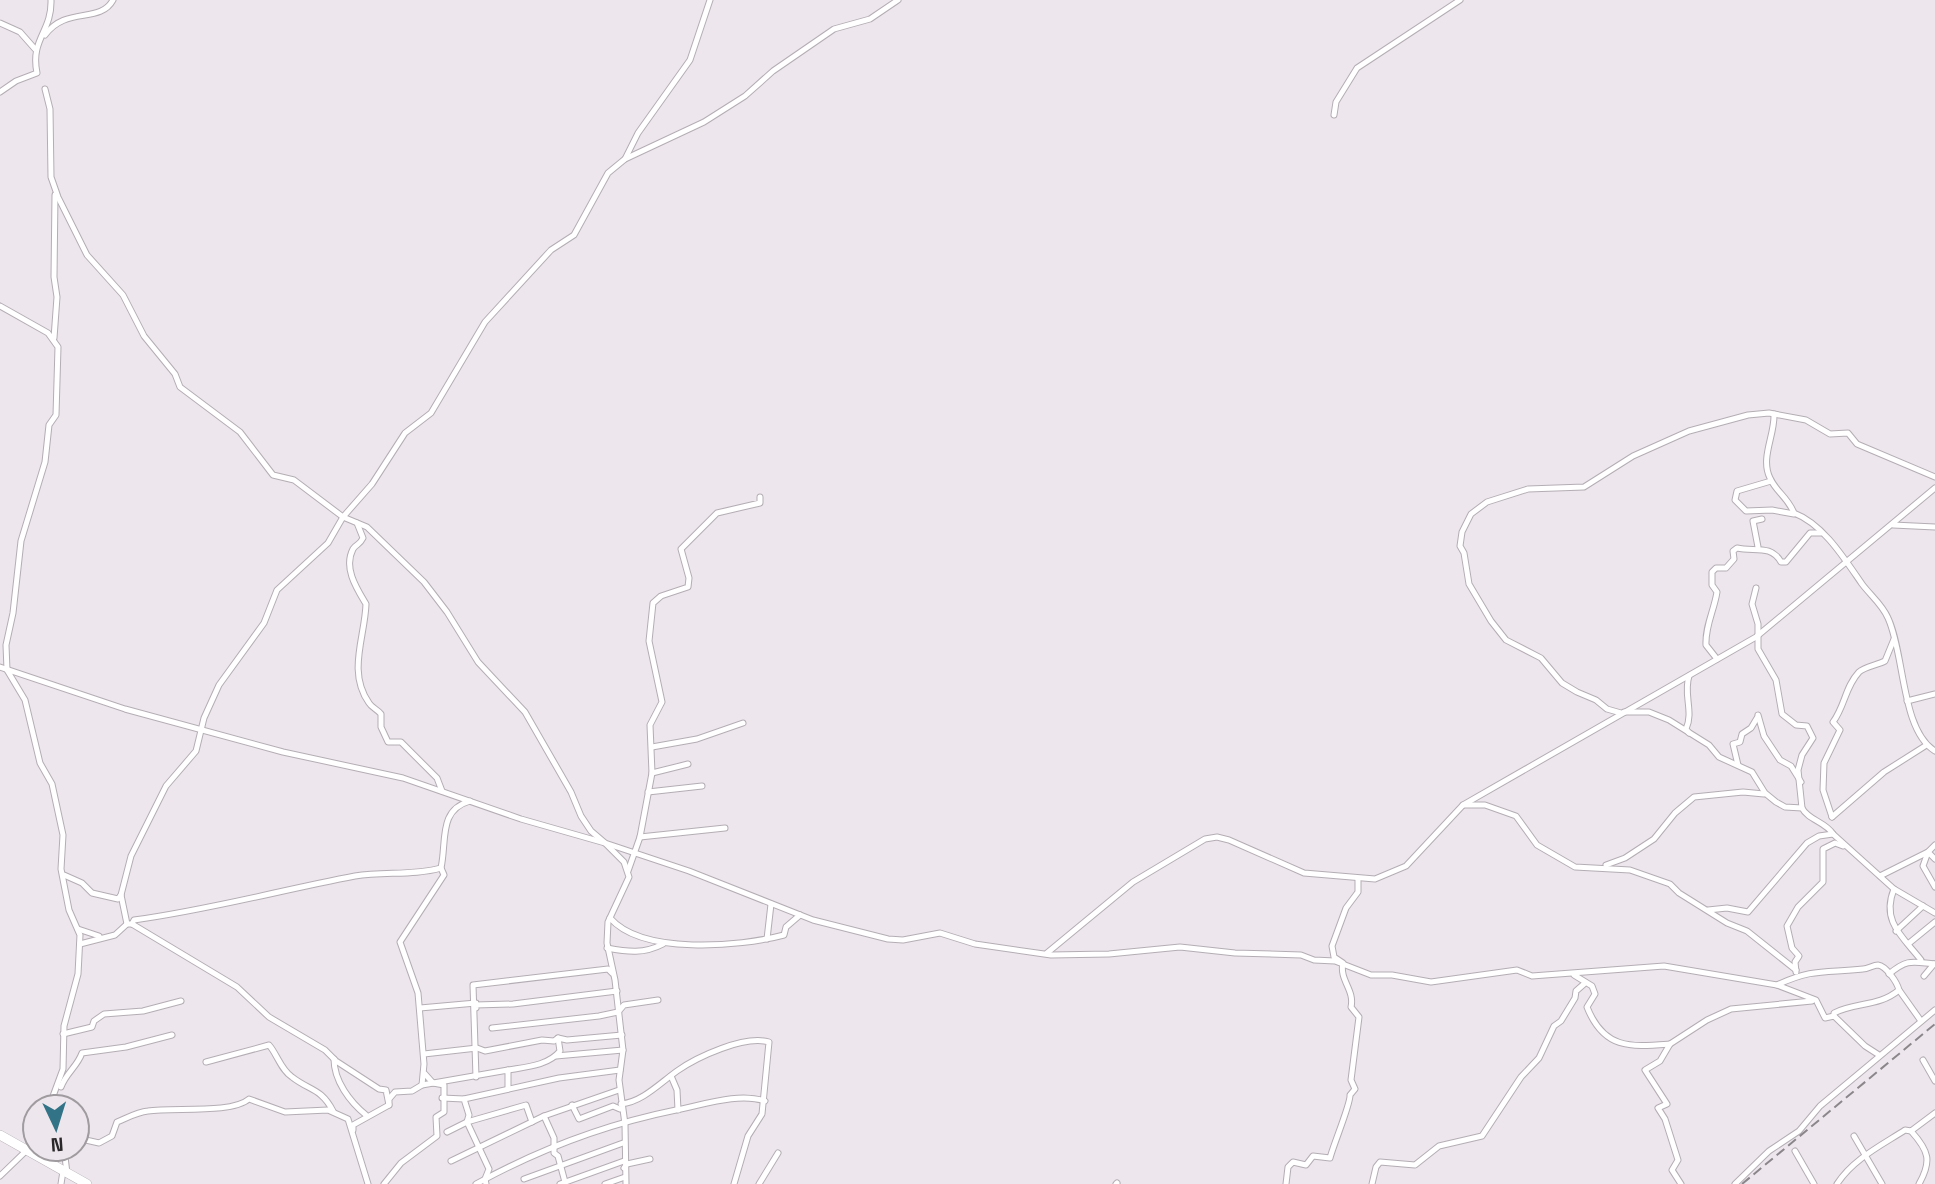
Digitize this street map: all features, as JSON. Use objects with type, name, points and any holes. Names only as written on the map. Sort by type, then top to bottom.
[{"type":"highway","points":[[0,1135],[21,1147]]},
{"type":"highway","points":[[49,1163],[87,1184]]},
{"type":"street","points":[[0,92],[16,81],[37,73],[35,49],[52,13],[52,0]]},
{"type":"street","points":[[41,39],[59,20],[94,13],[109,7],[113,0]]},
{"type":"street","points":[[625,159],[638,133],[690,60],[710,0]]},
{"type":"street","points":[[389,1105],[386,1090],[269,1017],[237,987],[129,924],[120,897],[131,856],[166,786],[192,758],[204,718],[219,684],[264,623],[277,590],[328,543],[343,517],[372,484],[405,433],[431,413],[485,321],[551,250],[574,235],[608,173],[625,159],[704,122],[745,96],[773,71],[804,52],[829,32],[870,19],[898,0]]},
{"type":"street","points":[[1334,115],[1336,102],[1357,68],[1460,0]]},
{"type":"street","points":[[0,23],[20,32],[35,49]]},
{"type":"street","points":[[45,89],[50,109],[51,177],[55,190],[87,255],[123,295],[144,336],[175,374],[183,391],[240,432],[273,475],[300,484],[343,517],[375,534],[429,588],[478,662],[525,712],[591,831],[624,862],[628,871]]},
{"type":"street","points":[[54,1093],[63,1069],[63,1034],[78,974],[80,944],[78,929],[69,910],[63,875],[63,835],[52,784],[40,763],[26,700],[7,670],[6,645],[13,613],[17,562],[45,462],[49,425],[57,408],[58,346],[54,338],[57,298],[54,277],[55,190]]},
{"type":"street","points":[[0,306],[54,338]]},
{"type":"street","points":[[1776,802],[1765,793],[1752,772],[1719,757],[1709,745],[1670,720],[1649,712],[1607,709],[1562,682],[1546,662],[1522,646],[1506,640],[1491,621],[1468,581],[1464,553],[1459,544],[1465,524],[1475,509],[1499,498],[1534,488],[1539,491],[1584,487],[1633,456],[1689,431],[1748,415],[1773,414],[1806,420],[1830,434],[1848,433],[1857,444],[1935,477]]},
{"type":"street","points":[[1773,414],[1772,439],[1766,458],[1771,481],[1788,498],[1795,513]]},
{"type":"street","points":[[1771,481],[1737,491],[1735,500],[1746,511],[1795,513],[1808,520],[1834,544],[1845,563],[1878,601],[1888,617],[1908,701],[1926,746],[1935,751]]},
{"type":"street","points":[[1047,953],[1133,882],[1205,839],[1217,837],[1229,841],[1304,873],[1381,879],[1406,866],[1463,805],[1756,637],[1935,488]]},
{"type":"street","points":[[605,1184],[626,1181],[623,1143],[625,1124],[619,1090],[622,1035],[615,977],[607,948],[610,918],[627,887],[628,871],[640,837],[652,772],[650,725],[662,702],[649,641],[653,603],[661,596],[688,587],[689,578],[681,549],[712,517],[760,503],[760,497]]},
{"type":"street","points":[[1758,547],[1753,521],[1762,519]]},
{"type":"street","points":[[357,523],[363,538],[351,556],[351,566],[357,592],[366,604],[357,657],[364,692],[370,706],[381,714],[381,727],[388,742],[401,742],[437,778],[442,791]]},
{"type":"street","points":[[1892,525],[1935,527]]},
{"type":"street","points":[[1717,659],[1706,645],[1707,625],[1713,619],[1717,605],[1712,572],[1716,568],[1726,568],[1732,562],[1733,551],[1737,548],[1746,550],[1758,547],[1777,554],[1781,562],[1786,562],[1810,533],[1821,533]]},
{"type":"street","points":[[1756,588],[1752,604],[1758,624],[1758,649],[1776,680],[1782,715],[1797,725],[1807,726],[1813,738],[1802,755],[1798,770],[1805,814],[1828,826],[1833,834],[1894,889],[1935,913]]},
{"type":"street","points":[[1832,817],[1824,790],[1823,766],[1840,730],[1833,722],[1846,699],[1846,690],[1861,670],[1885,661],[1894,639]]},
{"type":"street","points":[[0,667],[125,709],[283,752],[403,778],[521,819],[635,853],[800,915],[888,939],[903,940],[940,933],[975,944],[1047,953],[1109,954],[1145,948],[1195,947],[1235,953],[1301,954],[1314,960],[1343,963]]},
{"type":"street","points":[[1689,676],[1685,690],[1690,721],[1686,729],[1691,735]]},
{"type":"street","points":[[1908,701],[1935,694]]},
{"type":"street","points":[[1738,765],[1733,744],[1740,742],[1742,734],[1751,728],[1758,715],[1764,736],[1780,760],[1791,766],[1801,782]]},
{"type":"street","points":[[652,747],[697,739],[743,723]]},
{"type":"street","points":[[1828,826],[1832,817],[1884,772],[1926,746]]},
{"type":"street","points":[[652,772],[688,764]]},
{"type":"street","points":[[648,792],[702,786]]},
{"type":"street","points":[[1601,867],[1625,858],[1654,839],[1675,813],[1694,797],[1760,792],[1776,802],[1802,808]]},
{"type":"street","points":[[422,1084],[425,1074],[420,1008],[400,942],[442,878],[448,816],[455,807],[471,800]]},
{"type":"street","points":[[1463,805],[1485,805],[1516,816],[1529,836],[1542,849],[1575,867],[1635,871],[1667,882],[1730,925],[1747,931],[1796,973]]},
{"type":"street","points":[[640,837],[725,828]]},
{"type":"street","points":[[1708,910],[1727,908],[1748,912],[1807,843],[1819,836],[1833,834]]},
{"type":"street","points":[[1796,973],[1795,962],[1799,956],[1792,948],[1787,926],[1798,907],[1823,882],[1825,846],[1835,843],[1846,846]]},
{"type":"street","points":[[1880,876],[1928,852],[1935,845]]},
{"type":"street","points":[[1928,852],[1935,859]]},
{"type":"street","points":[[1928,852],[1923,866],[1935,887]]},
{"type":"street","points":[[80,944],[115,935],[134,920],[239,901],[266,892],[297,890],[359,876],[441,868]]},
{"type":"street","points":[[63,875],[82,883],[92,893],[120,897]]},
{"type":"street","points":[[1358,879],[1358,892],[1346,908],[1332,946],[1334,957],[1371,975],[1392,975],[1431,982],[1517,970],[1532,976],[1594,972],[1629,966],[1664,966],[1777,985],[1815,1000],[1825,1018],[1858,1003],[1870,1005],[1888,998],[1899,989]]},
{"type":"street","points":[[1894,889],[1889,901],[1891,922],[1921,960]]},
{"type":"street","points":[[1896,931],[1925,907],[1935,903]]},
{"type":"street","points":[[767,939],[771,904]]},
{"type":"street","points":[[610,918],[620,929],[663,944],[701,945],[784,935],[786,927],[800,915]]},
{"type":"street","points":[[1908,944],[1935,922]]},
{"type":"street","points":[[78,929],[102,937]]},
{"type":"street","points":[[607,948],[631,952],[650,951],[663,944]]},
{"type":"street","points":[[1889,974],[1899,966],[1921,960],[1934,964],[1924,976]]},
{"type":"street","points":[[1286,1184],[1288,1167],[1293,1161],[1306,1165],[1313,1156],[1330,1158],[1341,1118],[1350,1107],[1350,1095],[1355,1090],[1351,1080],[1359,1017],[1352,1007],[1353,995],[1343,976],[1343,963]]},
{"type":"street","points":[[1777,985],[1796,973],[1864,970],[1876,965],[1882,966],[1921,1021]]},
{"type":"street","points":[[476,1077],[473,985],[608,969],[615,977]]},
{"type":"street","points":[[1372,1184],[1380,1162],[1415,1165],[1446,1144],[1482,1136],[1521,1077],[1539,1058],[1554,1026],[1575,998],[1576,991],[1594,972]]},
{"type":"street","points":[[1572,974],[1592,986],[1595,994],[1587,1007],[1593,1022],[1611,1040],[1628,1046],[1671,1044]]},
{"type":"street","points":[[475,1026],[475,1005],[481,1003],[513,1004],[617,991]]},
{"type":"street","points":[[492,1028],[618,1012],[624,1005],[658,1000]]},
{"type":"street","points":[[1681,1184],[1672,1170],[1678,1160],[1665,1119],[1658,1108],[1667,1104],[1645,1070],[1660,1061],[1671,1044],[1707,1020],[1731,1009],[1815,1000]]},
{"type":"street","points":[[63,1034],[92,1027],[94,1021],[104,1014],[143,1011],[181,1001]]},
{"type":"street","points":[[420,1008],[488,1002]]},
{"type":"street","points":[[1735,1184],[1769,1151],[1776,1149],[1804,1126],[1820,1106],[1935,1010]]},
{"type":"street","points":[[1834,1016],[1865,1046],[1879,1055]]},
{"type":"street","points":[[55,1093],[69,1071],[77,1066],[82,1053],[126,1048],[172,1035]]},
{"type":"street","points":[[424,1055],[477,1048],[485,1051],[542,1040],[554,1041],[558,1038],[567,1040],[622,1035]]},
{"type":"street","points":[[556,1056],[560,1051],[558,1038]]},
{"type":"street","points":[[572,1105],[579,1119],[613,1106],[639,1100],[701,1058],[731,1045],[767,1041],[769,1048],[763,1094],[766,1096],[765,1101],[762,1114],[748,1136],[734,1184]]},
{"type":"street","points":[[206,1062],[269,1045],[286,1072],[302,1085],[324,1094],[334,1111],[348,1119],[349,1127],[353,1130]]},
{"type":"street","points":[[389,1105],[389,1099],[395,1093],[412,1091],[422,1084],[476,1077],[539,1064],[556,1056],[623,1050]]},
{"type":"street","points":[[334,1059],[336,1072],[349,1098],[366,1115]]},
{"type":"street","points":[[1923,1059],[1935,1081]]},
{"type":"street","points":[[508,1070],[508,1089]]},
{"type":"street","points":[[442,1098],[464,1099],[620,1070]]},
{"type":"street","points":[[384,1184],[401,1163],[437,1136],[436,1118],[444,1112],[444,1085],[433,1083],[425,1074]]},
{"type":"street","points":[[671,1076],[677,1090],[678,1110]]},
{"type":"street","points":[[451,1161],[544,1116],[619,1090]]},
{"type":"street","points":[[91,1141],[99,1143],[111,1136],[117,1122],[148,1111],[228,1107],[242,1105],[249,1099],[297,1114],[334,1111]]},
{"type":"street","points":[[464,1099],[469,1115],[467,1122],[489,1170],[485,1182]]},
{"type":"street","points":[[477,1184],[575,1138],[625,1124],[646,1114],[742,1099],[765,1101]]},
{"type":"street","points":[[368,1184],[354,1146],[353,1125],[366,1115],[389,1105]]},
{"type":"street","points":[[447,1132],[467,1122],[526,1105],[532,1122]]},
{"type":"street","points":[[1911,1131],[1935,1113]]},
{"type":"street","points":[[544,1116],[562,1183],[650,1159]]},
{"type":"street","points":[[1837,1184],[1866,1155],[1882,1144],[1893,1141],[1905,1130],[1911,1131],[1922,1144],[1927,1159],[1927,1171],[1919,1184]]},
{"type":"street","points":[[1854,1136],[1882,1184]]},
{"type":"street","points":[[524,1179],[623,1143]]},
{"type":"street","points":[[1796,1151],[1814,1184]]},
{"type":"street","points":[[759,1184],[778,1153]]},
{"type":"street","points":[[0,1176],[21,1156]]},
{"type":"street","points":[[61,1184],[65,1163]]},
{"type":"railway","points":[[1742,1184],[1935,1024]]}]
